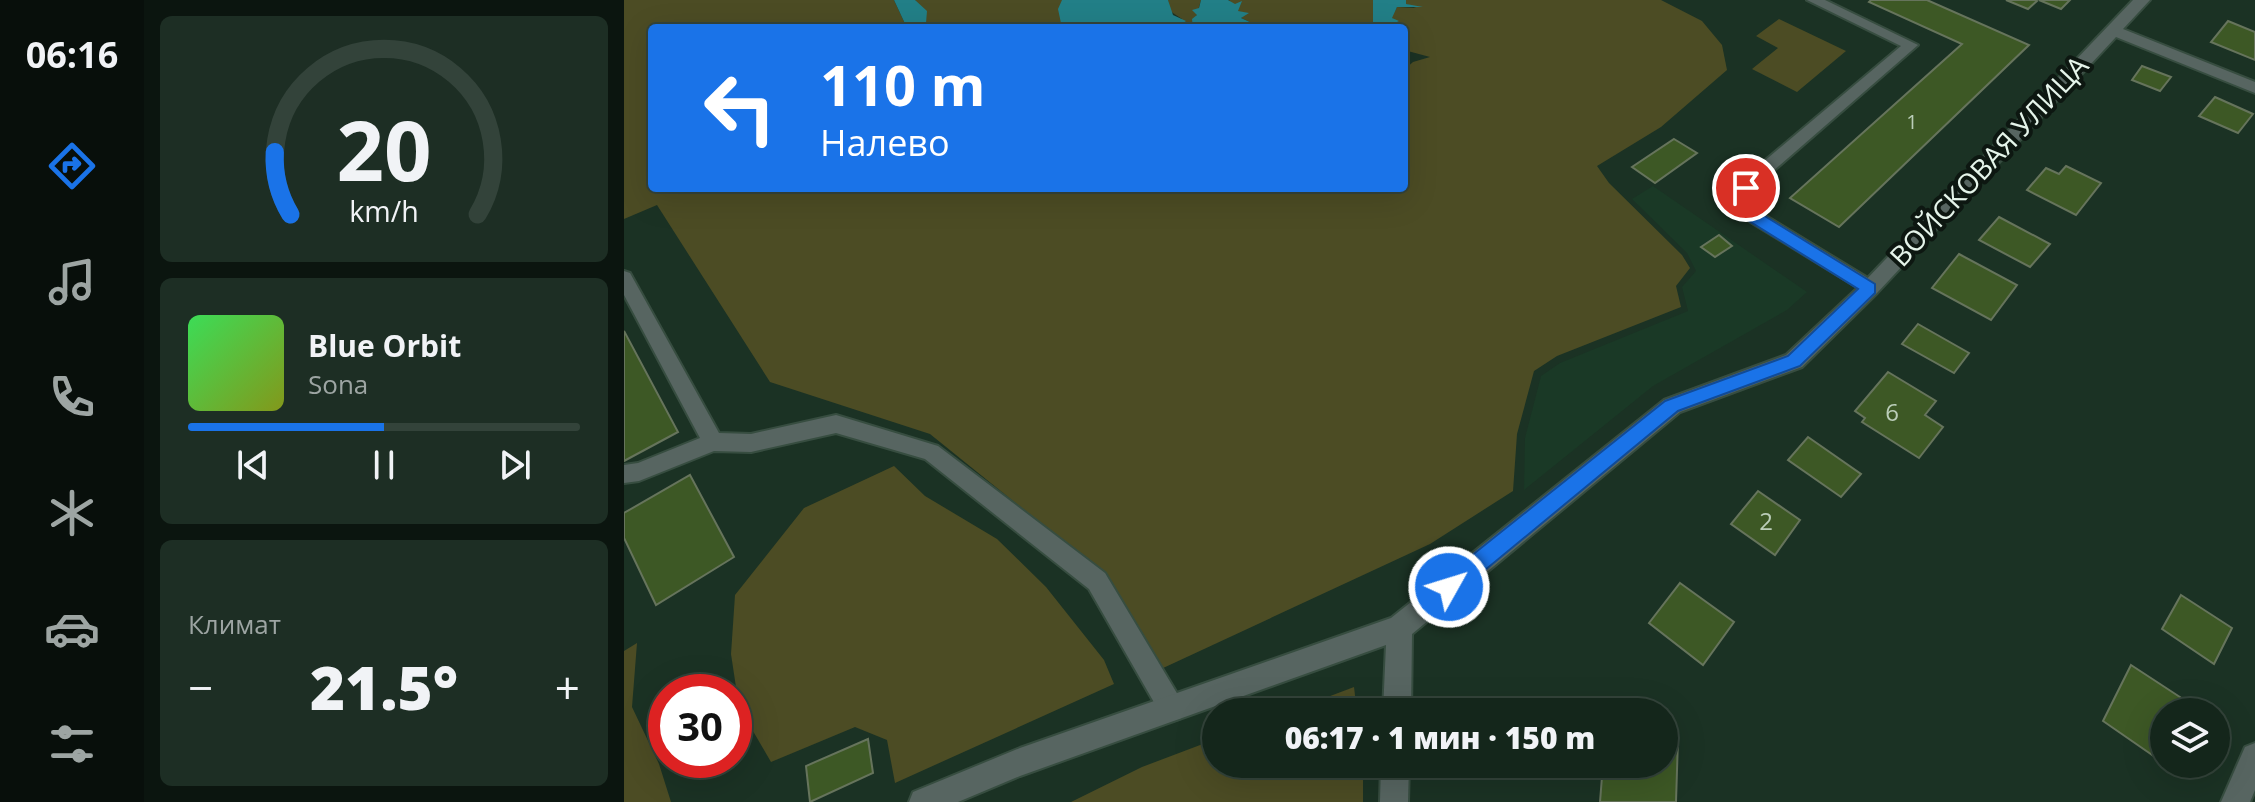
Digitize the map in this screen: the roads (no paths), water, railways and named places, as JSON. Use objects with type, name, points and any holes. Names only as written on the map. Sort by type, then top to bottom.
[{"type":"street","name":"ВОЙСКОВАЯ УЛИЦА","points":[[923,802],[1020,762],[1399,628],[1672,406],[1794,361],[1870,288],[2140,1]]},
{"type":"street","points":[[2112,30],[2255,88]]},
{"type":"street","points":[[1397,698],[1399,628]]},
{"type":"street","points":[[2235,802],[2255,757]]},
{"type":"street","points":[[1394,802],[1395,778]]},
{"type":"lane","points":[[1814,0],[1911,45],[1749,183],[1743,199],[1755,217],[1870,288]]},
{"type":"lane","points":[[624,278],[713,442]]},
{"type":"lane","points":[[624,474],[639,472],[713,442],[751,443],[836,424],[931,452],[1097,581],[1172,709]]},
{"type":"water","points":[[894,0],[915,0],[927,11],[927,24],[905,24]]},
{"type":"water","points":[[1062,0],[1168,0],[1173,15],[1186,21],[1182,24],[1061,24],[1058,9]]},
{"type":"water","points":[[1201,0],[1228,0],[1235,4],[1242,1],[1238,11],[1249,13],[1241,18],[1254,24],[1193,24],[1192,19],[1197,15],[1192,10],[1199,8]]},
{"type":"water","points":[[1373,0],[1406,0],[1406,4],[1423,7],[1397,7],[1392,18],[1399,21],[1373,24]]}]
